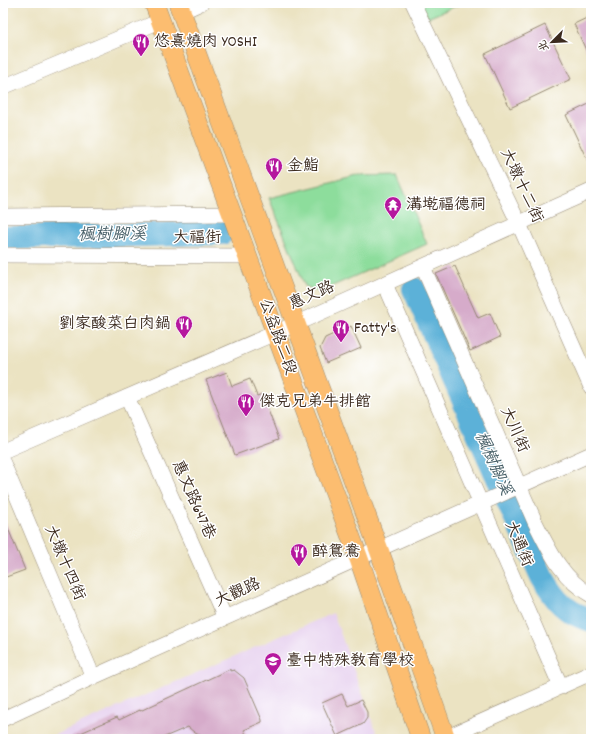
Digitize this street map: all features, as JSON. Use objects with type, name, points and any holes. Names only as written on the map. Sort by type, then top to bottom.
[{"type":"main road","name":"公益路二段","points":[[154,3],[359,559],[421,739]]},
{"type":"main road","name":"公益路二段","points":[[180,7],[379,550],[445,739]]},
{"type":"street","points":[[180,7],[201,3]]},
{"type":"street","name":"大墩十二街","points":[[413,3],[519,224],[591,387]]},
{"type":"street","points":[[3,87],[160,21]]},
{"type":"street","name":"惠文路","points":[[3,451],[275,333],[591,191]]},
{"type":"street","name":"大福街","points":[[3,216],[231,214]]},
{"type":"street","name":"大福街","points":[[3,255],[247,256]]},
{"type":"street","name":"大川街","points":[[423,267],[516,487],[554,558],[569,579],[591,595]]},
{"type":"street","name":"大通街","points":[[385,284],[484,501],[560,687]]},
{"type":"street","name":"惠文路647巷","points":[[127,397],[225,618]]},
{"type":"street","points":[[516,487],[591,454]]},
{"type":"street","name":"大墩十四街","points":[[3,462],[93,677]]},
{"type":"street","name":"大觀路","points":[[3,719],[516,487]]},
{"type":"street","points":[[445,739],[591,673]]},
{"type":"shaded area","name":"臺中特殊教育學校","points":[[333,613],[379,739],[45,739]]},
{"type":"green space","points":[[418,3],[463,3],[425,19]]},
{"type":"green space","points":[[397,175],[427,244],[319,292],[305,286],[269,198],[358,176]]},
{"type":"building","points":[[591,16],[591,61],[574,24]]},
{"type":"building","points":[[545,25],[571,79],[510,108],[485,54]]},
{"type":"building","points":[[591,103],[591,168],[566,115]]},
{"type":"building","points":[[455,266],[478,318],[490,313],[500,337],[470,351],[436,274]]},
{"type":"building","name":"Fatty's","points":[[351,326],[361,348],[326,363],[320,348],[325,338]]},
{"type":"building","name":"傑克兄弟牛排館","points":[[227,372],[232,386],[250,379],[257,396],[262,394],[279,439],[235,455],[206,380]]},
{"type":"building","points":[[3,516],[25,570],[6,577],[3,570]]},
{"type":"building","points":[[230,669],[230,671],[234,670],[244,678],[262,720],[262,722],[244,730],[248,739],[206,738],[195,733],[188,727],[160,739],[67,739],[117,717],[119,720],[140,711]]},
{"type":"building","points":[[342,694],[348,706],[361,700],[367,712],[367,718],[363,724],[337,736],[322,703]]},
{"type":"waterway","name":"楓樹腳溪","points":[[3,238],[222,233]]},
{"type":"waterway","name":"楓樹腳溪","points":[[414,289],[542,577],[551,592],[567,609],[591,620]]},
{"type":"place","name":"悠熹燒肉 YOSHI","points":[[141,57]]},
{"type":"place","name":"金鮨","points":[[274,181]]},
{"type":"place","name":"溝墘福德祠","points":[[393,220]]},
{"type":"place","name":"劉家酸菜白肉鍋","points":[[184,339]]},
{"type":"place","name":"Fatty's","points":[[341,343]]},
{"type":"place","name":"傑克兄弟牛排館","points":[[246,417]]},
{"type":"place","name":"醉鴛鴦","points":[[299,567]]},
{"type":"place","name":"臺中特殊教育學校","points":[[273,676]]}]
